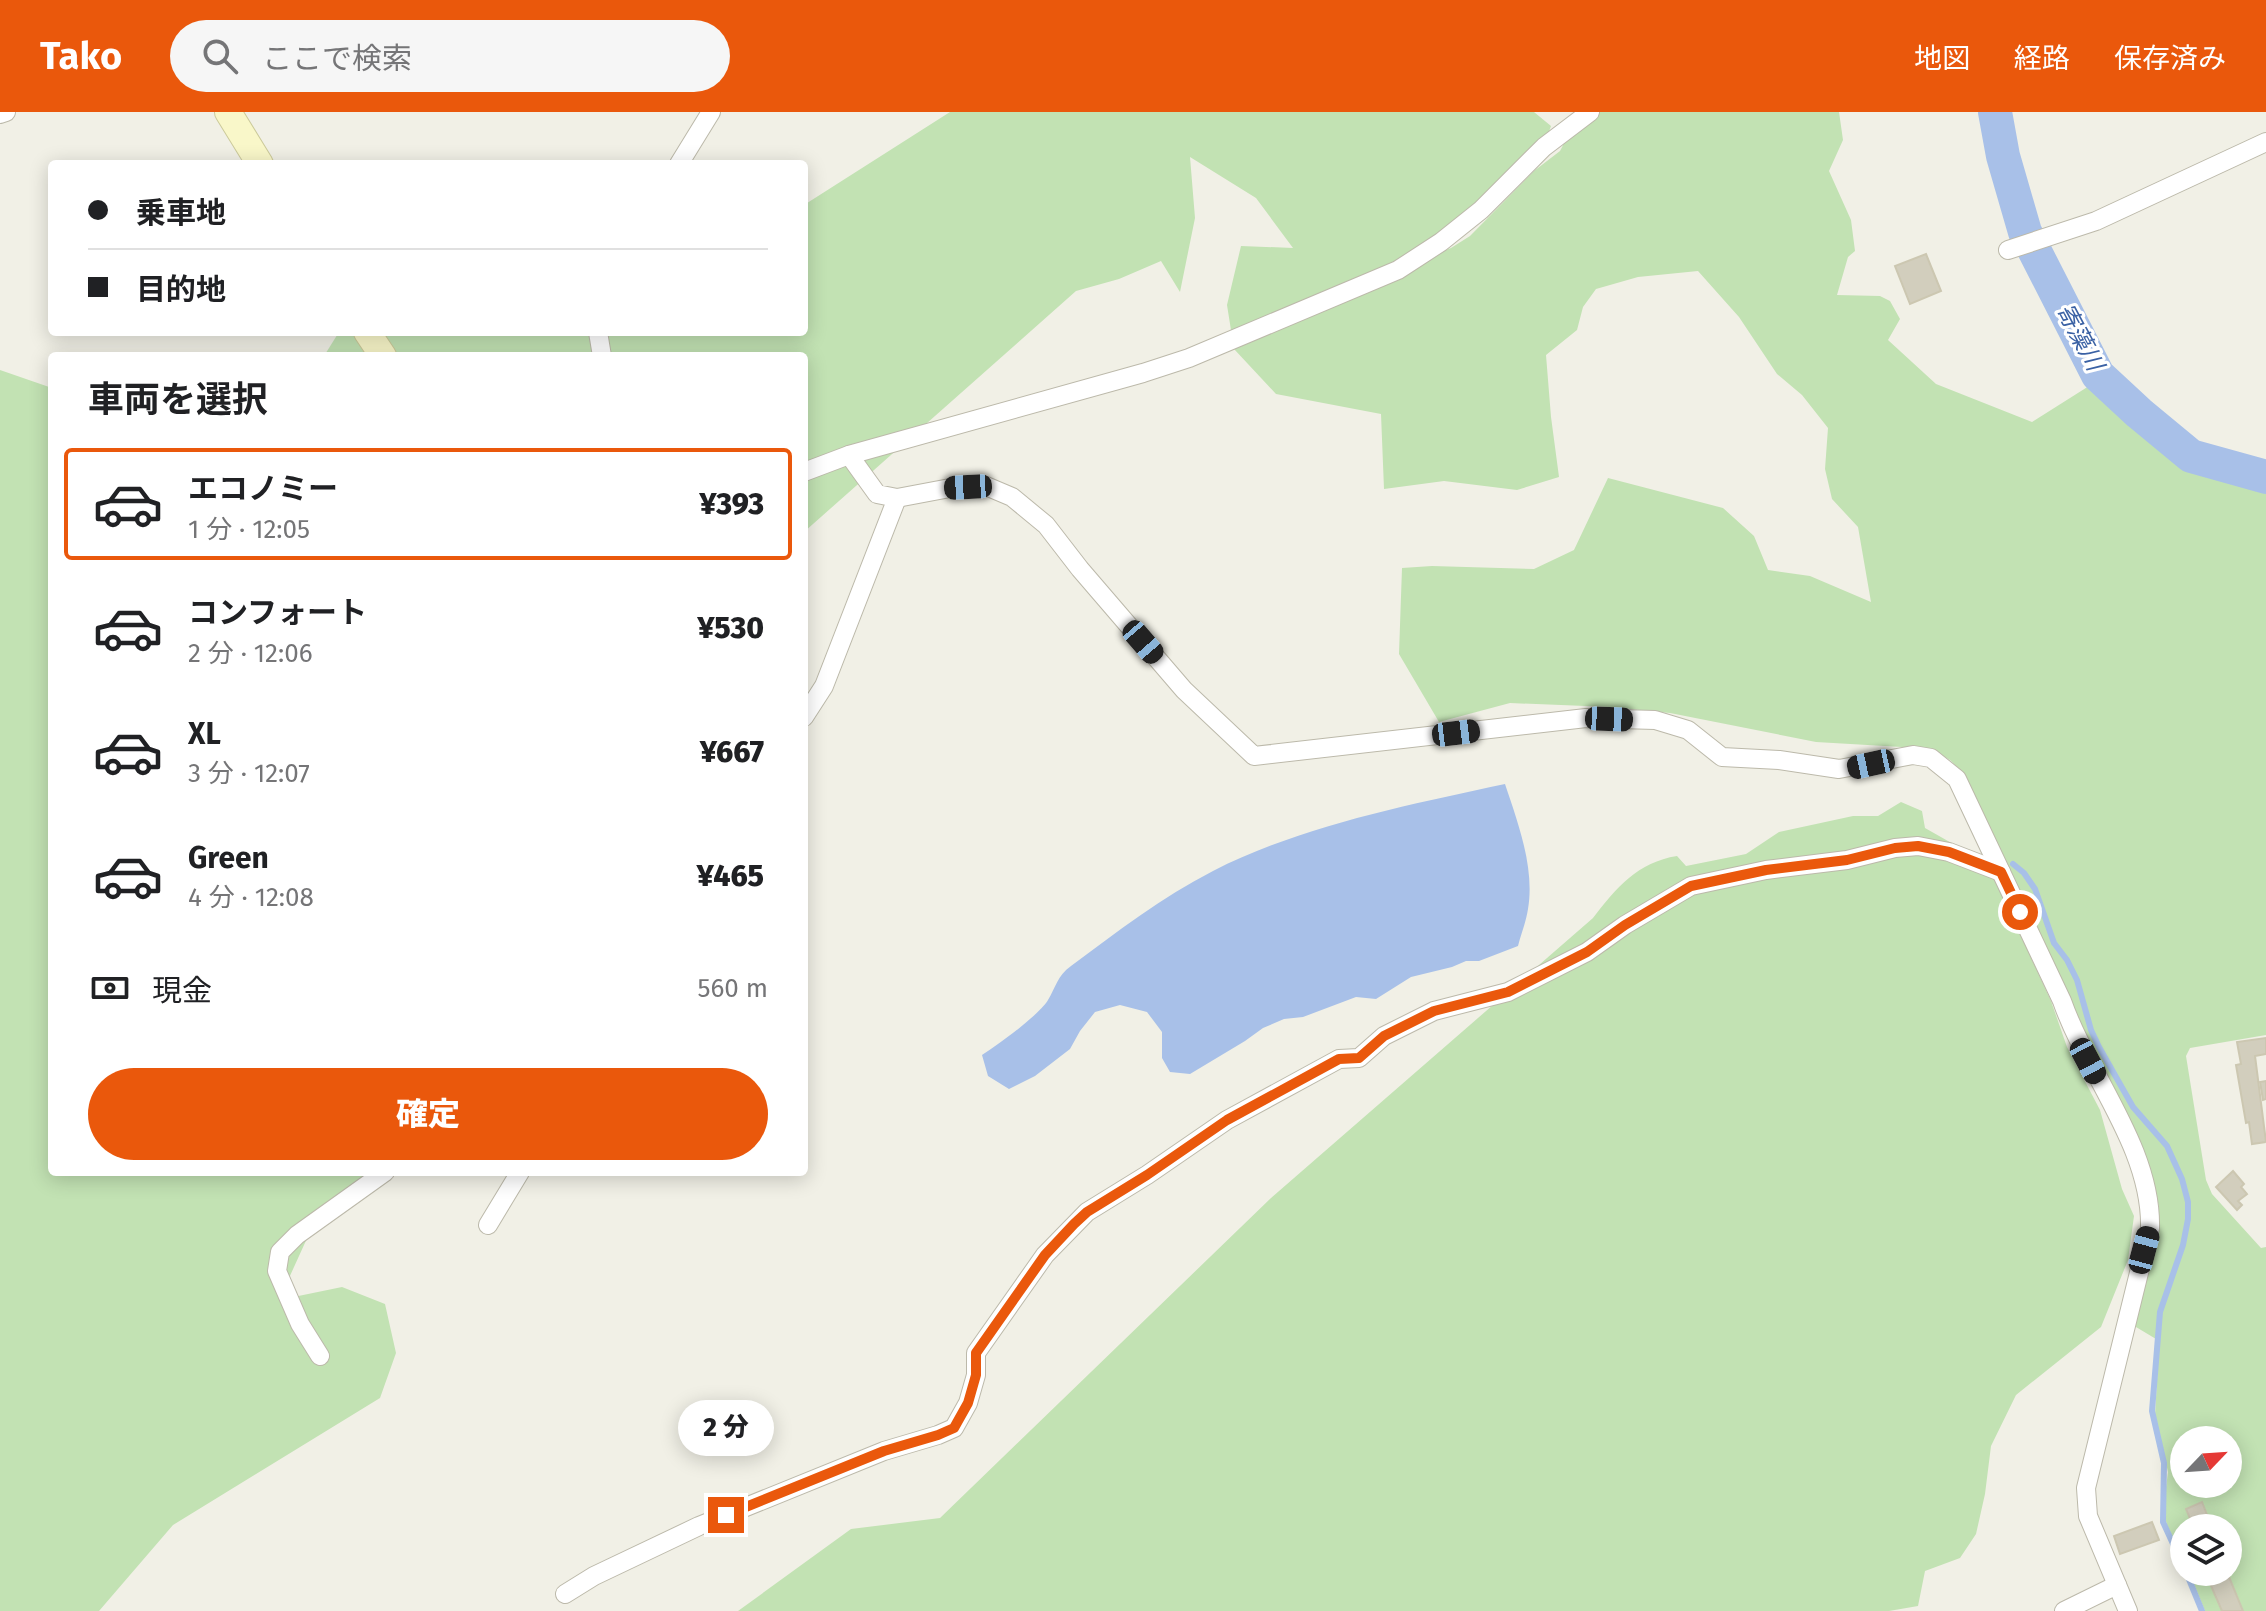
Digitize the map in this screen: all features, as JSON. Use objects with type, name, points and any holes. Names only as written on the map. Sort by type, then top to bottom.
[{"type":"street","points":[[0,114],[6,112]]},
{"type":"street","points":[[228,112],[258,160]]},
{"type":"street","points":[[681,160],[711,112]]},
{"type":"street","points":[[808,470],[849,455],[1177,362],[1398,270],[1441,242],[1481,210],[1544,147],[1590,112]]},
{"type":"street","points":[[2008,250],[2096,221],[2266,142]]},
{"type":"street","points":[[849,455],[877,494],[897,498],[950,488],[986,486],[1012,497],[1046,525],[1184,690],[1254,756],[1586,718],[1655,720],[1688,730],[1722,757],[1779,760],[1839,769],[1913,755],[1931,758],[1957,779],[2062,1001],[2071,1027],[2119,1119],[2145,1179],[2151,1205],[2150,1228],[2086,1488],[2088,1516],[2128,1611]]},
{"type":"street","points":[[808,711],[824,686],[897,498]]},
{"type":"street","points":[[565,1594],[594,1576],[699,1526],[884,1451],[954,1428],[968,1403],[976,1375],[976,1353],[1045,1255],[1087,1212],[1227,1120],[1339,1059],[1359,1058],[1384,1036],[1434,1011],[1508,992],[1587,952],[1625,925],[1691,886],[1766,870],[1847,860],[1895,848],[1918,846],[1949,852],[2001,872]]},
{"type":"street","points":[[320,1356],[300,1324],[277,1271],[280,1252],[297,1235],[379,1176]]},
{"type":"street","points":[[488,1225],[518,1176]]},
{"type":"street","points":[[2064,1611],[2117,1585]]},
{"type":"green space","points":[[950,112],[1534,112],[1551,126],[1547,137],[1427,257],[1451,248],[1470,236],[1534,171],[1560,151],[1571,130],[1593,112],[1839,112],[1843,140],[1829,171],[1851,220],[1855,251],[1848,257],[1837,295],[1880,296],[1890,301],[1900,319],[1888,340],[1936,384],[2032,422],[2089,386],[2155,442],[2195,468],[2266,490],[2266,1035],[2190,1048],[2186,1056],[2206,1180],[2212,1194],[2261,1248],[2266,1247],[2266,1611],[2205,1611],[2195,1586],[2242,1586],[2242,1514],[2170,1514],[2170,1531],[2167,1525],[2163,1510],[2168,1472],[2155,1415],[2159,1345],[2156,1339],[2136,1327],[2134,1321],[2156,1239],[2159,1206],[2156,1191],[2084,1036],[2069,995],[1961,771],[1936,752],[1919,748],[1816,742],[1670,713],[1610,707],[1510,703],[1439,722],[1399,654],[1402,568],[1534,569],[1574,550],[1608,478],[1723,508],[1754,536],[1768,570],[1810,576],[1871,602],[1858,527],[1832,499],[1825,469],[1828,428],[1802,395],[1777,374],[1739,317],[1698,271],[1638,277],[1596,289],[1583,307],[1577,330],[1546,355],[1559,477],[1517,490],[1444,481],[1384,489],[1381,414],[1276,394],[1234,349],[1227,305],[1241,246],[1293,248],[1256,198],[1190,157],[1195,218],[1180,292],[1161,261],[1119,279],[1076,291],[808,528],[808,352],[326,352],[336,336],[808,336],[808,202]]},
{"type":"green space","points":[[0,370],[48,387],[48,1176],[366,1176],[309,1234],[279,1300],[342,1287],[385,1304],[396,1353],[380,1398],[173,1525],[99,1611],[0,1611]]},
{"type":"green space","points":[[1901,802],[1922,811],[1925,828],[1985,857],[2020,918],[2027,949],[2051,1001],[2067,1047],[2100,1110],[2122,1189],[2134,1216],[2128,1260],[2101,1327],[2016,1395],[1991,1446],[1976,1534],[1960,1558],[1925,1571],[1918,1606],[1889,1611],[738,1611],[851,1529],[940,1518],[1271,1198],[1593,918],[1610,896],[1639,870],[1677,856],[1686,866],[1746,854],[1779,832],[1853,816],[1878,816]]},
{"type":"water","points":[[1505,784],[1524,846],[1529,878],[1528,909],[1518,946],[1479,961],[1466,961],[1411,977],[1376,999],[1356,997],[1303,1017],[1284,1019],[1263,1028],[1190,1074],[1170,1072],[1162,1058],[1162,1032],[1147,1012],[1120,1005],[1095,1012],[1070,1049],[1035,1076],[1009,1089],[988,1076],[982,1055],[1036,1014],[1066,970],[1194,881],[1247,855],[1318,829]]},
{"type":"building","points":[[1926,254],[1941,291],[1910,304],[1895,266]]},
{"type":"building","points":[[2266,1038],[2266,1054],[2255,1056],[2266,1142],[2252,1144],[2236,1065],[2241,1064],[2237,1042]]},
{"type":"building","points":[[2266,1081],[2266,1099],[2263,1100],[2260,1082]]},
{"type":"building","points":[[2233,1171],[2244,1184],[2241,1187],[2247,1194],[2238,1201],[2242,1205],[2237,1210],[2216,1187]]},
{"type":"building","points":[[2202,1502],[2207,1514],[2188,1514],[2186,1509]]},
{"type":"building","points":[[2152,1522],[2159,1540],[2120,1554],[2114,1536]]},
{"type":"building","points":[[2211,1586],[2233,1586],[2243,1611],[2222,1611]]},
{"type":"waterway","name":"寄藻川","points":[[1995,112],[2003,156],[2025,232],[2098,375],[2191,456],[2266,477]]},
{"type":"waterway","points":[[2013,864],[2035,889],[2054,943],[2077,980],[2099,1047],[2133,1107],[2167,1146],[2182,1179],[2188,1202],[2183,1245],[2160,1312],[2152,1411],[2164,1463],[2163,1522],[2170,1537]]},
{"type":"waterway","points":[[2192,1586],[2202,1611]]},
{"type":"route","points":[[726,1515],[884,1451],[954,1428],[968,1403],[976,1375],[976,1353],[1045,1255],[1087,1212],[1227,1120],[1339,1059],[1359,1058],[1384,1036],[1434,1011],[1508,992],[1587,952],[1625,925],[1691,886],[1766,870],[1847,860],[1895,848],[1918,846],[1949,852],[2001,872],[2020,912]]}]
